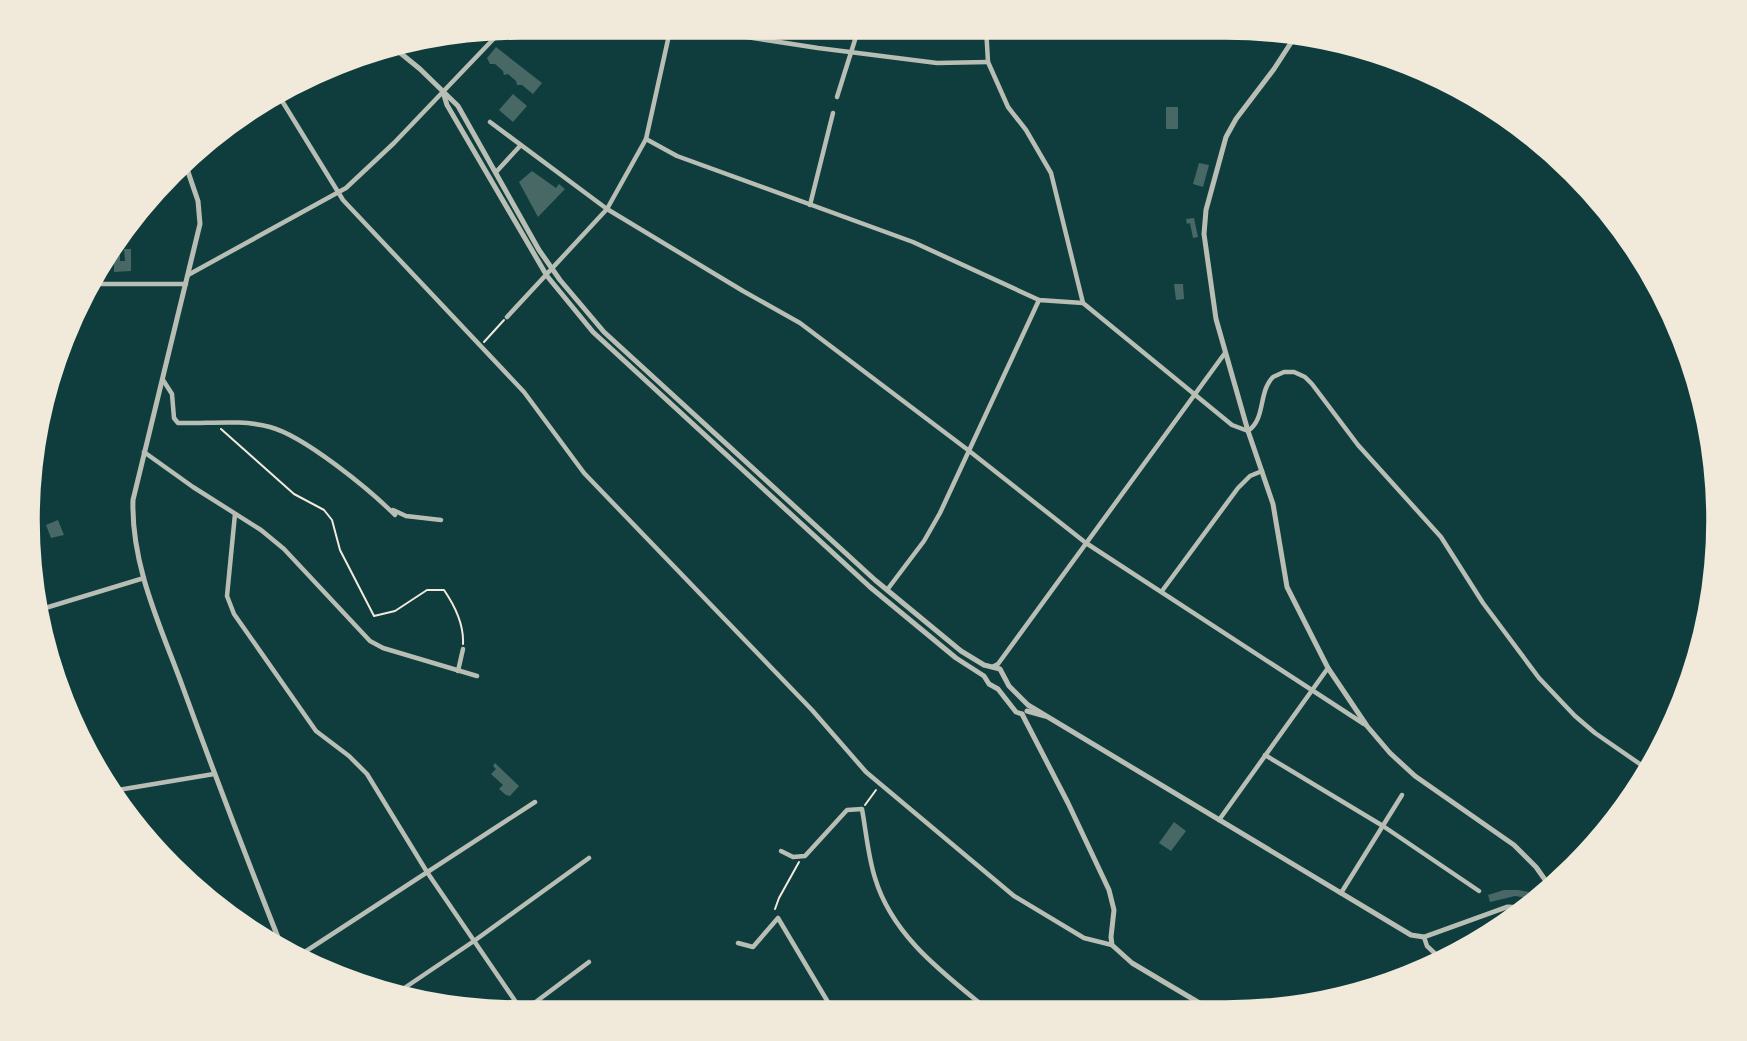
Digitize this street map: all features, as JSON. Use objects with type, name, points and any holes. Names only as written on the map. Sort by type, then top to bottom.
[{"type":"street","points":[[507,317],[607,209],[646,139],[670,38]]},
{"type":"street","points":[[752,38],[937,64],[988,62]]},
{"type":"street","points":[[837,97],[855,38]]},
{"type":"street","points":[[987,38],[988,62],[1008,107],[1026,130],[1051,173],[1083,303]]},
{"type":"street","points":[[188,275],[339,194],[366,171],[493,40]]},
{"type":"street","points":[[1291,43],[1232,125],[1219,160],[1206,211],[1204,234],[1208,269],[1225,353],[1273,504],[1287,587],[1328,668],[1367,726],[1390,753],[1415,776],[1514,845],[1546,881]]},
{"type":"street","points":[[401,54],[458,106],[552,269],[604,332],[887,590],[961,652],[1002,671]]},
{"type":"street","points":[[443,92],[447,105],[547,276],[593,332],[881,596],[956,658],[984,676]]},
{"type":"street","points":[[282,101],[339,194],[365,225],[524,392],[584,473],[803,701],[854,759],[1014,896],[1084,938],[1112,945],[1132,963],[1198,1002]]},
{"type":"street","points":[[810,205],[833,113]]},
{"type":"street","points":[[490,122],[607,209],[800,323],[1086,543],[1367,726]]},
{"type":"street","points":[[646,139],[677,156],[913,242],[1038,300],[1083,303],[1231,425],[1248,431]]},
{"type":"street","points":[[497,171],[520,146]]},
{"type":"street","points":[[188,172],[200,209],[198,233],[133,500],[132,522],[137,558],[144,578],[214,774],[278,937]]},
{"type":"street","points":[[500,195],[507,191]]},
{"type":"street","points":[[100,284],[186,284]]},
{"type":"street","points":[[881,596],[924,541],[950,493],[1038,300]]},
{"type":"street","points":[[1225,353],[1005,654],[986,670],[986,682],[998,688],[1016,712],[1026,711],[1052,719],[1411,935],[1424,937],[1507,907],[1514,907]]},
{"type":"street","points":[[1248,431],[1256,424],[1263,393],[1273,377],[1289,372],[1305,377],[1358,445],[1441,537],[1483,603],[1539,678],[1595,733],[1642,765]]},
{"type":"street","points":[[163,380],[172,394],[174,418],[178,422],[243,423],[271,427],[320,453],[395,514]]},
{"type":"street","points":[[144,452],[261,530],[284,549],[370,641],[383,648],[477,676]]},
{"type":"street","points":[[1162,591],[1238,488],[1250,476],[1262,471]]},
{"type":"street","points":[[388,508],[406,516],[441,520]]},
{"type":"street","points":[[235,514],[227,596],[234,614],[316,731],[349,756],[367,774],[427,872],[515,1002]]},
{"type":"street","points":[[47,609],[144,578]]},
{"type":"street","points":[[458,671],[463,649]]},
{"type":"street","points":[[1005,654],[1000,665],[1002,671],[1026,711],[1028,725],[1109,890],[1114,910],[1112,945]]},
{"type":"street","points":[[1219,820],[1328,668]]},
{"type":"street","points":[[1265,755],[1383,826],[1479,891]]},
{"type":"street","points":[[121,789],[214,774]]},
{"type":"street","points":[[1341,893],[1402,795]]},
{"type":"street","points":[[305,952],[535,802]]},
{"type":"street","points":[[781,851],[793,857],[805,856],[847,810],[862,808],[875,878],[891,915],[924,956],[979,1002]]},
{"type":"street","points":[[404,988],[589,858]]},
{"type":"street","points":[[738,943],[753,947],[778,918],[828,1002]]},
{"type":"street","points":[[1424,937],[1427,946],[1436,955]]},
{"type":"street","points":[[536,1002],[589,962]]},
{"type":"path","points":[[480,346],[507,317]]},
{"type":"path","points":[[212,424],[294,494],[324,510],[332,520],[344,559],[374,616],[395,611],[427,590],[444,590],[454,606],[463,635],[463,649]]},
{"type":"path","points":[[862,808],[880,784]]},
{"type":"path","points":[[775,909],[796,866],[805,856]]},
{"type":"building","points":[[496,47],[542,83],[533,94],[522,85],[517,85],[508,74],[504,75],[495,64],[490,64],[487,58]]},
{"type":"building","points":[[513,94],[527,106],[513,122],[499,110]]},
{"type":"building","points":[[1166,107],[1178,107],[1178,129],[1166,129]]},
{"type":"building","points":[[1199,163],[1209,165],[1203,187],[1193,184]]},
{"type":"building","points":[[532,171],[556,188],[559,184],[565,189],[538,217],[519,182]]},
{"type":"building","points":[[1194,218],[1198,237],[1193,238],[1190,223],[1187,224],[1186,219]]},
{"type":"building","points":[[124,249],[131,249],[131,271],[114,272],[114,262],[120,253],[120,261],[125,261]]},
{"type":"building","points":[[1174,284],[1183,284],[1184,299],[1176,300]]},
{"type":"building","points":[[58,520],[64,535],[51,538],[46,525]]},
{"type":"building","points":[[495,763],[519,786],[510,796],[499,789],[503,785],[491,774],[496,769],[493,766]]},
{"type":"building","points":[[1174,822],[1186,831],[1171,851],[1159,843]]},
{"type":"building","points":[[1504,890],[1529,892],[1526,898],[1515,896],[1490,902],[1488,895]]}]
